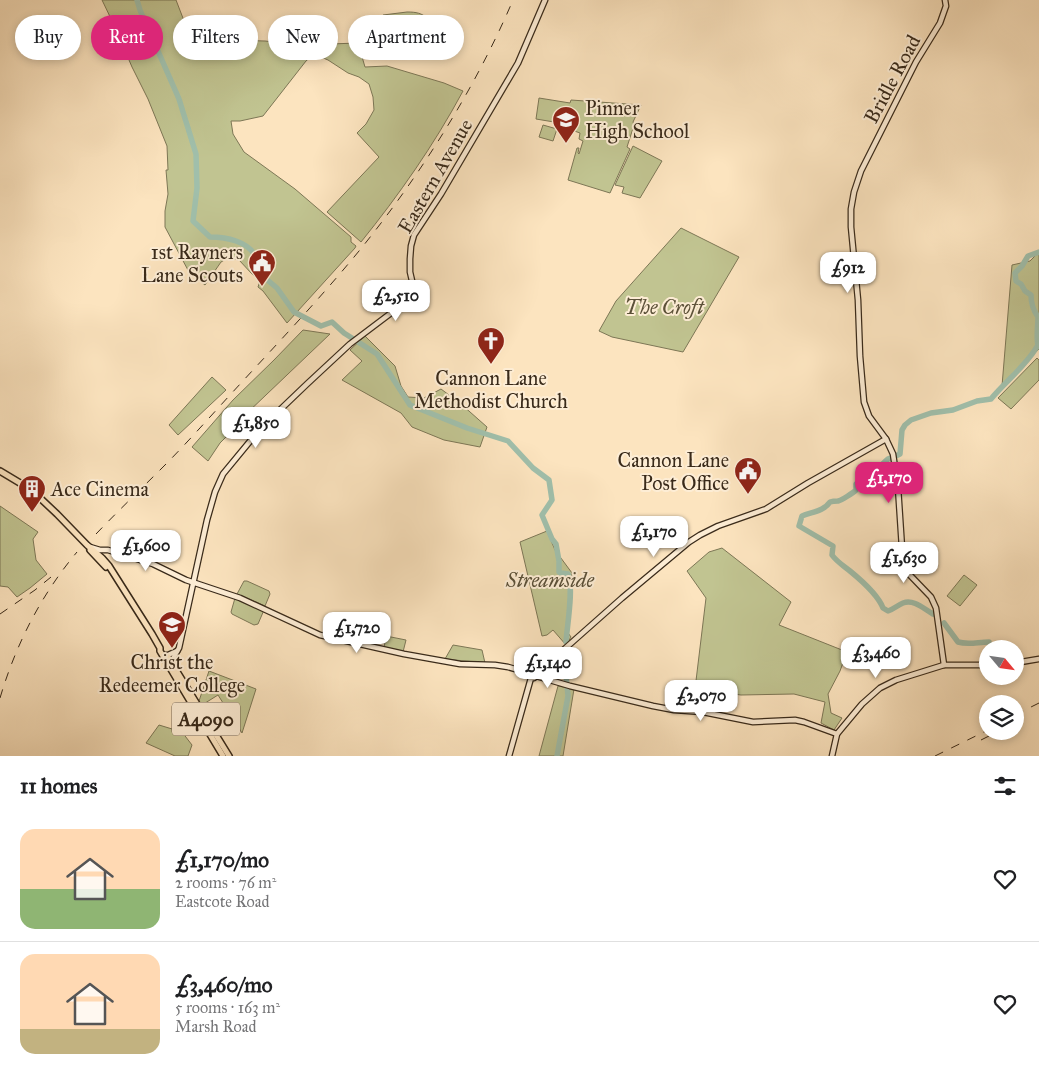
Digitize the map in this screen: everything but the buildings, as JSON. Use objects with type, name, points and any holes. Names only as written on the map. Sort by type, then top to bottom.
[{"type":"main road","name":"A4090","points":[[0,471],[40,498],[89,546],[112,572],[160,648],[163,649],[223,756]]},
{"type":"main road","name":"A4090","points":[[89,546],[93,554],[102,561]]},
{"type":"main road","name":"A4090","points":[[165,655],[229,756]]},
{"type":"street","name":"Eastern Avenue","points":[[195,574],[207,517],[223,474],[261,428],[355,340],[410,298],[413,289],[410,259],[414,235],[441,194],[518,63],[545,0]]},
{"type":"street","name":"Bridle Road","points":[[944,666],[936,608],[931,598],[907,572],[904,564],[894,457],[886,440],[866,410],[860,356],[851,209],[861,171],[916,62],[940,23],[946,6],[945,0]]},
{"type":"street","points":[[89,546],[153,564],[187,580],[194,586],[240,598],[320,635],[404,654],[460,664],[502,666],[534,678],[536,674],[622,598],[689,542],[718,526],[766,509],[808,483],[886,440]]},
{"type":"street","points":[[102,561],[105,553],[112,552]]},
{"type":"street","points":[[187,580],[195,574]]},
{"type":"street","points":[[171,662],[180,648],[195,574]]},
{"type":"street","points":[[165,655],[178,651]]},
{"type":"street","points":[[1024,662],[1039,659]]},
{"type":"street","points":[[832,756],[837,734],[862,704],[880,688],[896,680],[944,666],[979,665]]},
{"type":"street","points":[[542,669],[544,678]]},
{"type":"street","points":[[536,674],[568,685],[652,706],[703,712],[740,720],[804,722],[837,734]]},
{"type":"street","points":[[510,756],[530,676]]},
{"type":"green space","points":[[102,0],[176,0],[182,15],[173,15],[173,60],[258,60],[258,41],[268,41],[268,60],[307,60],[263,116],[231,121],[233,134],[244,152],[295,189],[351,237],[351,242],[356,246],[287,323],[258,287],[260,281],[239,260],[228,258],[221,262],[205,285],[189,272],[165,227],[168,194],[167,146],[148,99],[129,60],[163,60],[163,15],[109,15]]},
{"type":"green space","points":[[413,12],[423,15],[383,15]]},
{"type":"green space","points":[[348,43],[348,60],[363,60],[365,67],[387,66],[444,83],[463,91],[415,169],[361,242],[327,212],[379,157],[357,133],[366,124],[374,110],[369,84],[359,77],[348,73],[328,60],[338,60],[338,44]]},
{"type":"green space","points":[[539,98],[570,103],[571,100],[641,105],[633,122],[634,125],[627,147],[630,149],[610,193],[568,180],[577,148],[579,148],[579,154],[583,141],[579,139],[580,133],[566,128],[566,124],[536,119]]},
{"type":"green space","points":[[543,125],[557,129],[553,141],[539,137]]},
{"type":"green space","points":[[633,146],[662,161],[640,198],[622,193],[624,187],[615,185]]},
{"type":"green space","name":"The Croft","points":[[681,228],[739,257],[683,352],[612,337],[599,331],[616,301]]},
{"type":"green space","points":[[1039,252],[1039,349],[1002,386],[1012,265],[1030,261]]},
{"type":"green space","points":[[303,330],[330,334],[245,415],[220,443],[208,461],[192,447],[233,400]]},
{"type":"green space","points":[[365,336],[395,366],[401,386],[408,397],[424,398],[441,389],[487,427],[480,447],[444,440],[412,427],[401,413],[342,380],[362,361],[350,350]]},
{"type":"green space","points":[[1037,358],[1039,360],[1039,380],[1011,409],[998,398]]},
{"type":"green space","points":[[212,377],[226,390],[178,435],[169,425]]},
{"type":"green space","points":[[0,506],[38,532],[33,539],[36,560],[47,574],[17,597],[8,587],[0,586]]},
{"type":"green space","name":"Streamside","points":[[547,531],[555,550],[572,573],[566,630],[571,637],[566,645],[553,630],[547,635],[542,636],[520,542]]},
{"type":"green space","points":[[722,548],[791,602],[779,625],[847,652],[828,694],[831,713],[842,718],[834,730],[821,723],[825,702],[794,694],[741,695],[695,689],[706,598],[687,571],[709,552]]},
{"type":"green space","points":[[964,575],[977,585],[960,606],[947,596]]},
{"type":"green space","points":[[244,581],[269,591],[270,594],[265,606],[237,594]]},
{"type":"green space","points":[[235,598],[264,610],[258,624],[254,625],[232,614]]},
{"type":"green space","points":[[386,636],[406,640],[403,652],[384,648]]},
{"type":"green space","points":[[453,645],[482,650],[485,663],[445,659]]},
{"type":"green space","points":[[209,671],[256,689],[242,733],[218,695],[202,705],[199,701]]},
{"type":"green space","points":[[558,686],[574,689],[563,756],[539,756]]},
{"type":"green space","points":[[159,725],[182,732],[192,745],[188,756],[175,756],[146,743]]},
{"type":"waterway","points":[[137,0],[179,99],[196,154],[197,188],[193,221],[210,237],[229,239],[248,247],[257,259],[259,273],[277,288],[294,312],[321,326],[332,322],[344,333],[377,354],[410,405],[467,428],[508,441],[533,468],[549,480],[552,500],[542,515],[556,544],[559,572],[568,574],[570,580],[566,642]]},
{"type":"waterway","points":[[933,614],[911,602],[903,603],[888,611],[883,608],[869,588],[832,555],[833,546],[799,526],[802,516],[847,496],[856,490],[856,484],[868,479],[888,459],[900,454],[902,430],[911,420],[931,413],[953,410],[977,401],[991,399],[1022,366],[1038,345],[1038,317],[1031,301],[1031,295],[1016,281],[1015,273],[1028,256],[1039,252]]},
{"type":"waterway","points":[[944,623],[958,642],[979,642]]},
{"type":"waterway","points":[[557,756],[568,696],[566,655]]},
{"type":"railway","points":[[96,534],[180,449],[279,342],[343,270],[382,222],[425,162],[464,99],[513,0]]},
{"type":"railway","points":[[0,698],[14,658],[31,621],[52,585],[77,552]]},
{"type":"railway","points":[[0,614],[56,573]]},
{"type":"railway","points":[[1024,710],[1039,703]]},
{"type":"railway","points":[[935,756],[979,734]]},
{"type":"place","name":"Pinner High School","points":[[566,144]]},
{"type":"place","name":"1st Rayners Lane Scouts","points":[[262,287]]},
{"type":"place","name":"Cannon Lane Methodist Church","points":[[491,365]]},
{"type":"place","name":"Cannon Lane Post Office","points":[[748,495]]},
{"type":"place","name":"Ace Cinema","points":[[32,513]]},
{"type":"place","name":"Christ the Redeemer College","points":[[172,649]]}]
